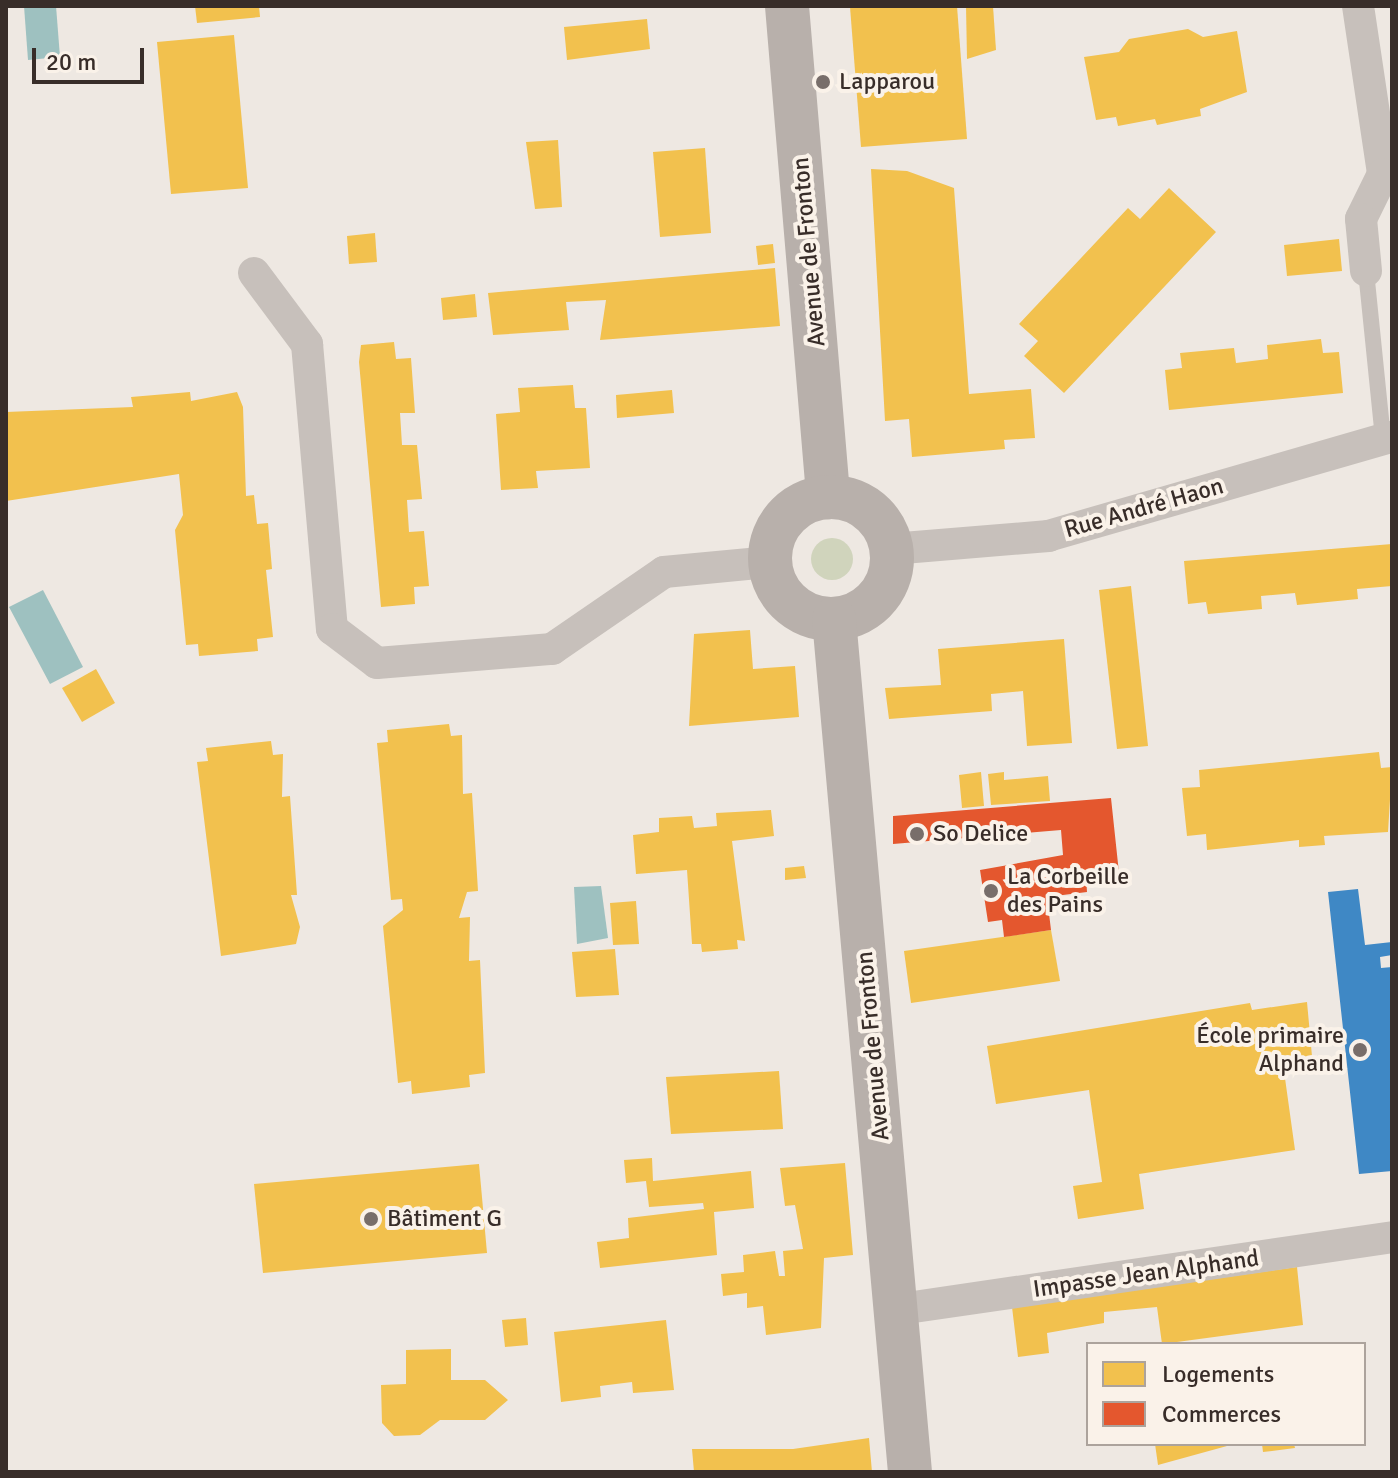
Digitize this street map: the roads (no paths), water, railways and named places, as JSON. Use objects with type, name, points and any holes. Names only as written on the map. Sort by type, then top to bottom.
[{"type":"main road","name":"Avenue de Fronton","points":[[787,6],[828,497]]},
{"type":"main road","points":[[828,497],[875,515],[891,549],[878,597],[834,619],[790,604],[770,562],[785,517],[828,497]]},
{"type":"main road","name":"Avenue de Fronton","points":[[834,619],[900,1309],[903,1459]]},
{"type":"street","points":[[1358,6],[1388,173],[1361,219],[1366,271]]},
{"type":"street","points":[[254,273],[307,344],[332,629],[377,663],[552,649],[664,572],[770,562]]},
{"type":"street","name":"Rue André Haon","points":[[891,549],[1048,536],[1388,438]]},
{"type":"street","name":"Impasse Jean Alphand","points":[[900,1309],[1392,1237]]},
{"type":"lane","points":[[1366,271],[1388,438]]},
{"type":"water","points":[[24,6],[56,6],[60,57],[28,60]]},
{"type":"water","points":[[43,590],[83,667],[50,684],[9,607]]},
{"type":"water","points":[[601,886],[608,938],[577,944],[574,887]]},
{"type":"place","name":"Lapparou","points":[[823,82]]},
{"type":"place","name":"So Delice","points":[[917,834]]},
{"type":"place","name":"La Corbeille des Pains","points":[[991,891]]},
{"type":"place","name":"École primaire Alphand","points":[[1360,1050]]},
{"type":"place","name":"Bâtiment G","points":[[371,1219]]}]
